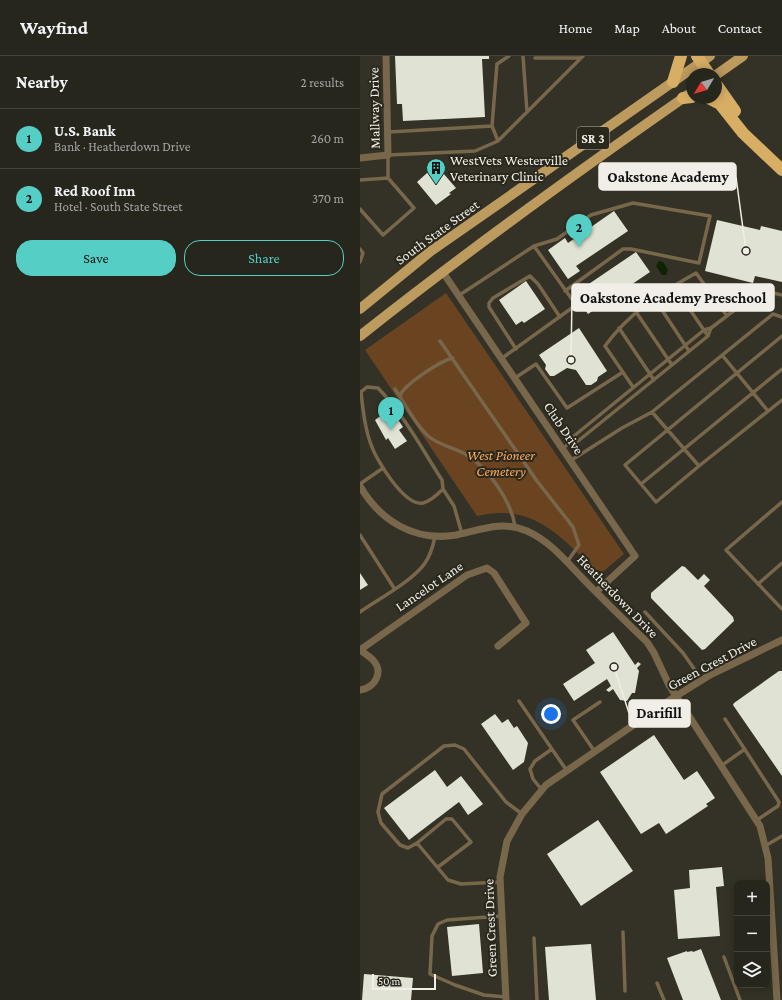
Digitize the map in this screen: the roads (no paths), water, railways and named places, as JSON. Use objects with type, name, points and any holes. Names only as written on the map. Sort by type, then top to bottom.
[{"type":"highway","points":[[673,82],[681,56]]},
{"type":"highway","points":[[702,58],[706,68]]},
{"type":"highway","points":[[722,93],[748,130],[752,141]]},
{"type":"highway","points":[[720,104],[743,133],[782,170]]},
{"type":"main road","points":[[722,71],[743,56]]},
{"type":"main road","name":"South State Street","points":[[360,309],[431,251],[673,82],[702,58]]},
{"type":"main road","name":"SR 3","points":[[360,336],[442,271],[597,158],[686,98]]},
{"type":"street","name":"Mallway Drive","points":[[360,158],[388,155],[389,132],[386,56]]},
{"type":"street","name":"Club Drive","points":[[442,271],[635,556],[596,592]]},
{"type":"street","name":"Heatherdown Drive","points":[[360,485],[373,505],[388,520],[401,528],[417,534],[435,537],[462,534],[489,526],[515,526],[538,537],[553,547],[647,642],[676,696],[760,826],[768,858],[777,1000]]},
{"type":"street","name":"Lancelot Lane","points":[[360,650],[467,575],[486,568],[494,573],[526,623],[498,646]]},
{"type":"street","name":"Green Crest Drive","points":[[506,998],[500,882],[507,842],[522,814],[542,790],[676,696],[702,680],[782,640]]},
{"type":"street","points":[[360,650],[372,659],[378,670],[376,681],[371,686],[360,690]]},
{"type":"lane","points":[[498,141],[492,126],[497,64],[509,56]]},
{"type":"lane","points":[[523,56],[527,112]]},
{"type":"lane","points":[[360,209],[383,235],[414,208],[388,178],[388,155],[475,151],[498,141],[582,57]]},
{"type":"lane","points":[[535,58],[582,57]]},
{"type":"lane","points":[[389,132],[492,126]]},
{"type":"lane","points":[[360,180],[388,178]]},
{"type":"lane","points":[[458,296],[534,246],[557,239],[591,215],[633,203],[710,216],[699,263],[631,249],[623,249],[565,291]]},
{"type":"lane","points":[[501,359],[576,306],[534,246]]},
{"type":"lane","points":[[360,249],[363,253],[360,262]]},
{"type":"lane","points":[[634,387],[605,346],[619,328],[654,298],[696,273],[727,316]]},
{"type":"lane","points":[[516,349],[489,307],[489,303],[493,298],[530,276],[538,284],[560,317]]},
{"type":"lane","points":[[673,286],[708,336]]},
{"type":"lane","points":[[562,449],[572,441],[574,436],[704,330],[712,328],[761,290],[782,295]]},
{"type":"lane","points":[[654,298],[690,351]]},
{"type":"lane","points":[[636,312],[672,365]]},
{"type":"lane","points":[[570,461],[622,428],[652,412],[773,314],[782,317]]},
{"type":"lane","points":[[619,328],[654,380]]},
{"type":"lane","points":[[572,441],[578,441],[690,351],[708,336],[712,328]]},
{"type":"lane","points":[[782,336],[738,374],[625,465],[656,502],[782,400]]},
{"type":"lane","points":[[440,340],[537,481],[573,527],[579,545],[567,562]]},
{"type":"lane","points":[[722,355],[768,411]]},
{"type":"lane","points":[[400,396],[404,389],[410,384],[443,362],[453,358]]},
{"type":"lane","points":[[514,378],[536,364],[567,408],[623,372]]},
{"type":"lane","points":[[641,484],[782,369]]},
{"type":"lane","points":[[443,489],[422,503],[414,501],[404,495],[383,468],[371,446],[363,408],[361,392],[367,387],[378,388],[386,396],[411,431],[442,480],[443,489],[454,506],[462,534]]},
{"type":"lane","points":[[395,389],[428,436],[445,446],[466,454],[480,465],[510,506],[515,526]]},
{"type":"lane","points":[[652,412],[699,466]]},
{"type":"lane","points":[[360,485],[383,468]]},
{"type":"lane","points":[[782,502],[726,550],[782,609]]},
{"type":"lane","points":[[360,535],[394,588]]},
{"type":"lane","points":[[360,612],[415,574],[425,563],[432,549],[435,537]]},
{"type":"lane","points":[[758,584],[782,563]]},
{"type":"lane","points":[[645,612],[683,653],[702,680]]},
{"type":"lane","points":[[518,700],[567,771]]},
{"type":"lane","points":[[595,752],[573,720],[600,702]]},
{"type":"lane","points":[[725,718],[779,802],[778,806],[757,820]]},
{"type":"lane","points":[[438,867],[471,842],[452,819],[446,819],[417,843],[408,848],[400,845],[381,823],[378,812],[382,794],[444,746],[455,745],[464,749],[506,802],[522,814]]},
{"type":"lane","points":[[542,790],[533,779],[530,769],[535,761],[552,749]]},
{"type":"lane","points":[[721,766],[745,749]]},
{"type":"lane","points":[[765,846],[782,836]]},
{"type":"lane","points":[[417,843],[448,880],[461,884],[500,882]]},
{"type":"lane","points":[[501,916],[447,920],[438,924],[432,936],[430,974],[484,995],[506,998]]},
{"type":"lane","points":[[624,932],[625,990]]},
{"type":"lane","points":[[534,938],[537,1000]]},
{"type":"lane","points":[[724,957],[740,1000]]},
{"type":"lane","points":[[657,983],[664,1000]]},
{"type":"place","name":"WestVets Westerville Veterinary Clinic","points":[[436,185]]},
{"type":"place","name":"Red Roof Inn","points":[[579,247]]},
{"type":"place","name":"Oakstone Academy","points":[[746,251]]},
{"type":"place","name":"Oakstone Academy Preschool","points":[[571,360]]},
{"type":"place","name":"U.S. Bank","points":[[391,430]]},
{"type":"place","name":"Darifill","points":[[614,667]]},
{"type":"park label","name":"West Pioneer Cemetery","points":[[501,464]]}]
